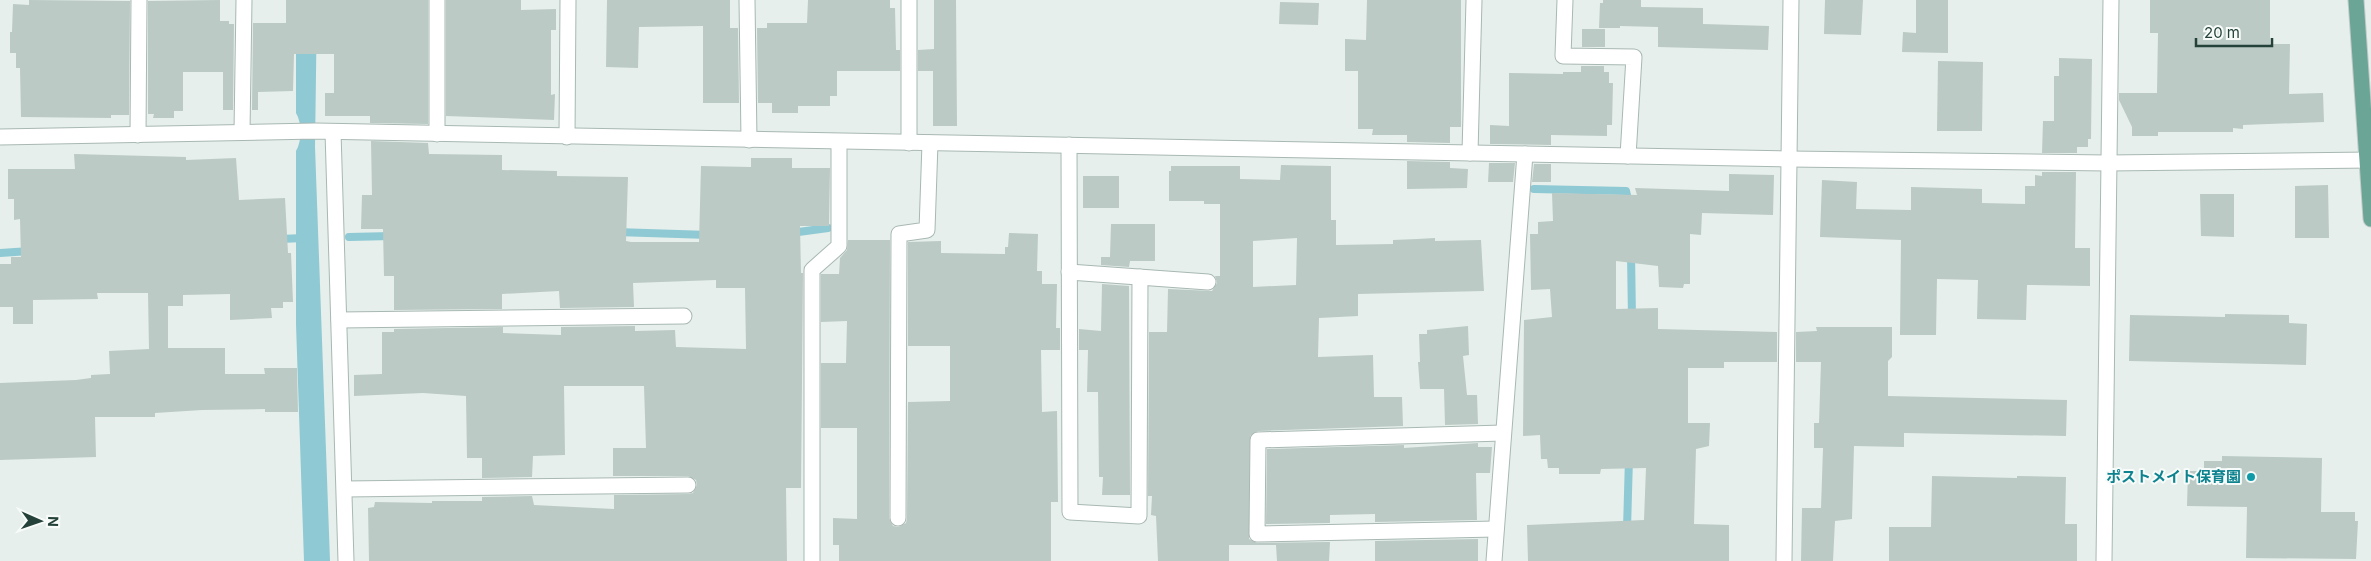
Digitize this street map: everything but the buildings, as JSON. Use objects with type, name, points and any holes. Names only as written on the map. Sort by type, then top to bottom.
[{"type":"main road","points":[[2356,0],[2369,160],[2371,219]]},
{"type":"street","points":[[138,135],[139,0]]},
{"type":"street","points":[[242,132],[244,0]]},
{"type":"street","points":[[437,0],[437,134]]},
{"type":"street","points":[[567,137],[568,0]]},
{"type":"street","points":[[747,0],[749,140]]},
{"type":"street","points":[[909,0],[909,143]]},
{"type":"street","points":[[1470,153],[1474,0]]},
{"type":"street","points":[[1565,0],[1563,56],[1634,57],[1628,156]]},
{"type":"street","points":[[1784,561],[1791,0]]},
{"type":"street","points":[[2104,561],[2107,163],[2111,0]]},
{"type":"street","points":[[0,137],[333,132],[1789,159],[2107,163],[2369,160]]},
{"type":"street","points":[[333,132],[346,561]]},
{"type":"street","points":[[812,561],[812,270],[839,246],[839,142]]},
{"type":"street","points":[[898,518],[899,234],[927,230],[930,143]]},
{"type":"street","points":[[1069,145],[1070,512],[1139,516],[1140,277]]},
{"type":"street","points":[[1494,561],[1525,154]]},
{"type":"street","points":[[1069,272],[1208,282]]},
{"type":"street","points":[[339,320],[684,316]]},
{"type":"street","points":[[1496,529],[1257,534],[1258,440],[1503,433]]},
{"type":"street","points":[[345,489],[688,485]]},
{"type":"water","points":[[296,0],[317,0],[315,147],[330,561],[304,561],[296,324],[296,151],[300,132],[296,113]]},
{"type":"waterway","points":[[1534,189],[1626,191],[1629,204]]},
{"type":"waterway","points":[[791,233],[828,228]]},
{"type":"waterway","points":[[616,232],[709,235]]},
{"type":"waterway","points":[[349,237],[392,236]]},
{"type":"waterway","points":[[279,239],[305,238]]},
{"type":"waterway","points":[[0,253],[30,251]]},
{"type":"waterway","points":[[1631,253],[1632,319]]},
{"type":"waterway","points":[[1627,529],[1629,458]]},
{"type":"place","name":"ポストメイト保育園","points":[[2251,477]]}]
